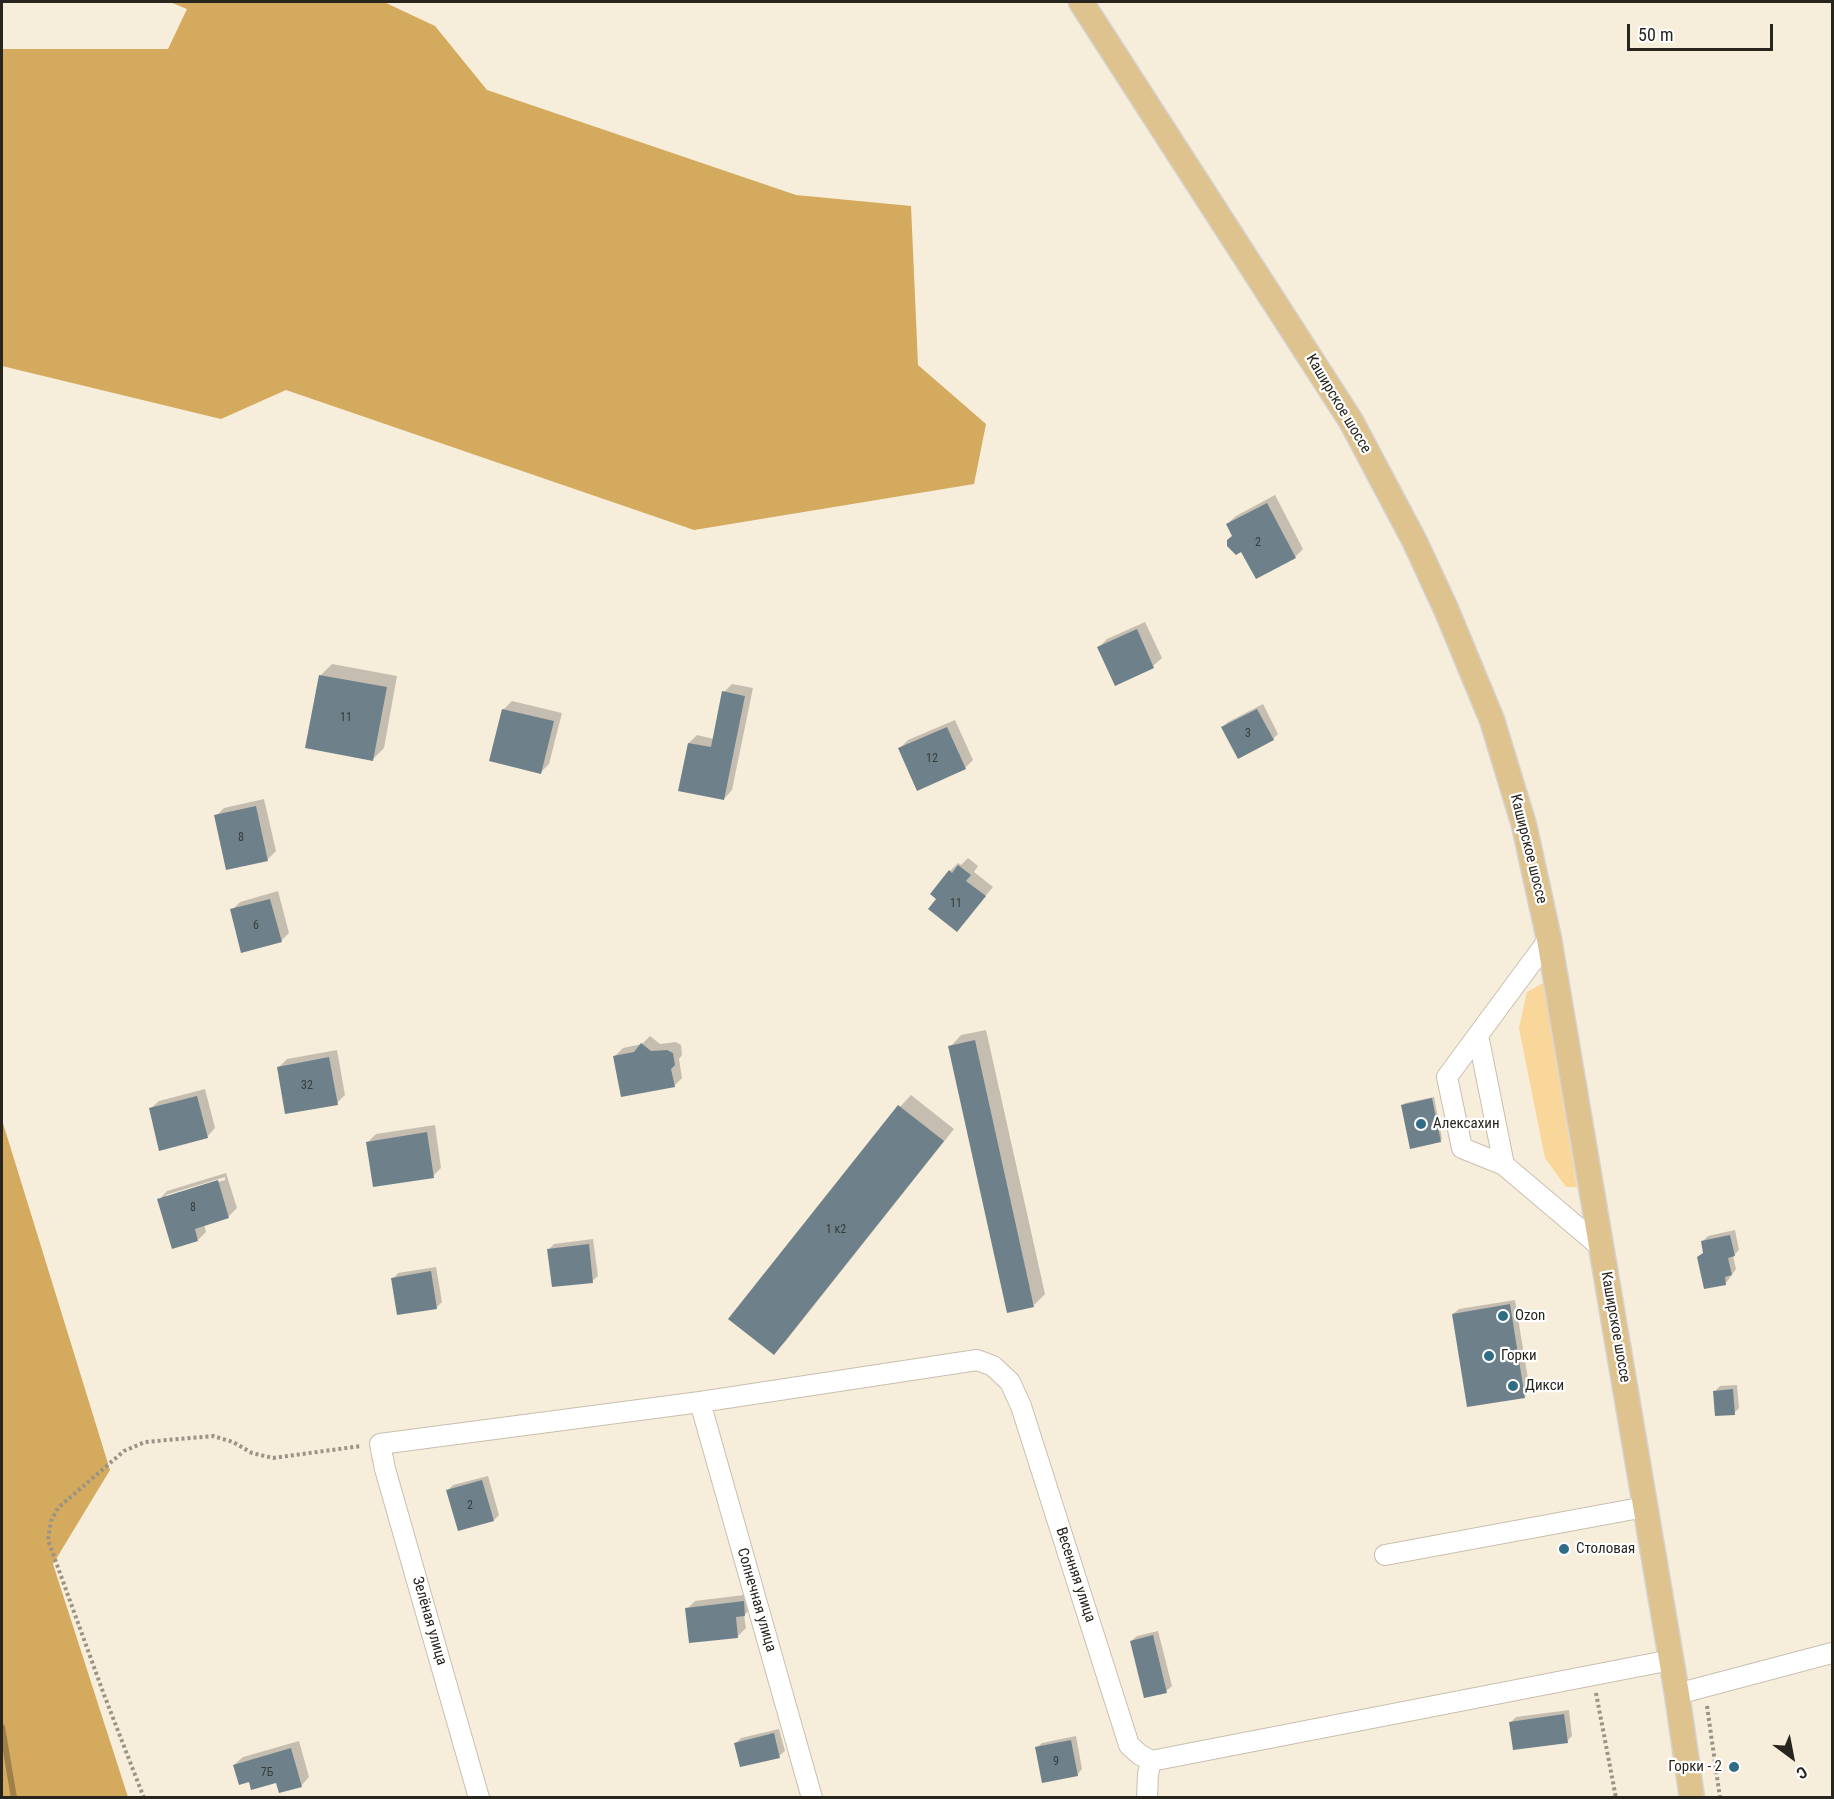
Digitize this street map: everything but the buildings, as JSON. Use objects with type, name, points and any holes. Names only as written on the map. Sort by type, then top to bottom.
[{"type":"main road","name":"Каширское шоссе","points":[[1081,2],[1351,421],[1415,542],[1446,609],[1492,720],[1524,825],[1550,939],[1677,1694],[1692,1797]]},
{"type":"street","points":[[1550,939],[1447,1077],[1462,1148],[1504,1165],[1602,1248]]},
{"type":"street","points":[[1478,1035],[1504,1165]]},
{"type":"street","name":"Весенняя улица","points":[[700,1402],[977,1360],[993,1366],[1010,1382],[1021,1406],[1129,1744],[1138,1754],[1151,1761]]},
{"type":"street","points":[[380,1444],[700,1402]]},
{"type":"street","name":"Солнечная улица","points":[[700,1402],[812,1797]]},
{"type":"street","name":"Зелёная улица","points":[[380,1444],[385,1469],[479,1797]]},
{"type":"street","points":[[1385,1555],[1645,1507]]},
{"type":"street","points":[[1677,1694],[1833,1653]]},
{"type":"street","points":[[1147,1797],[1151,1761],[1671,1660]]},
{"type":"path","points":[[144,1797],[48,1540],[51,1521],[58,1508],[124,1451],[145,1442],[213,1436],[233,1442],[252,1453],[273,1458],[380,1444]]},
{"type":"path","points":[[1593,1675],[1616,1797]]},
{"type":"path","points":[[1704,1687],[1720,1797]]},
{"type":"shaded area","points":[[170,2],[384,2],[435,26],[487,90],[796,195],[911,206],[918,365],[986,424],[974,484],[694,530],[286,390],[221,419],[2,366],[2,49],[168,49],[187,9]]},
{"type":"shaded area","points":[[1543,983],[1577,1187],[1566,1187],[1545,1158],[1519,1028],[1527,992]]},
{"type":"shaded area","points":[[2,1120],[110,1470],[53,1564],[128,1797],[2,1797]]},
{"type":"waterway","points":[[2,1727],[14,1798]]},
{"type":"place","name":"Алексахин","points":[[1421,1124]]},
{"type":"place","name":"Ozon","points":[[1503,1316]]},
{"type":"place","name":"Горки","points":[[1489,1356]]},
{"type":"place","name":"Дикси","points":[[1513,1386]]},
{"type":"place","name":"Столовая","points":[[1564,1549]]},
{"type":"place","name":"Горки - 2","points":[[1734,1767]]}]
